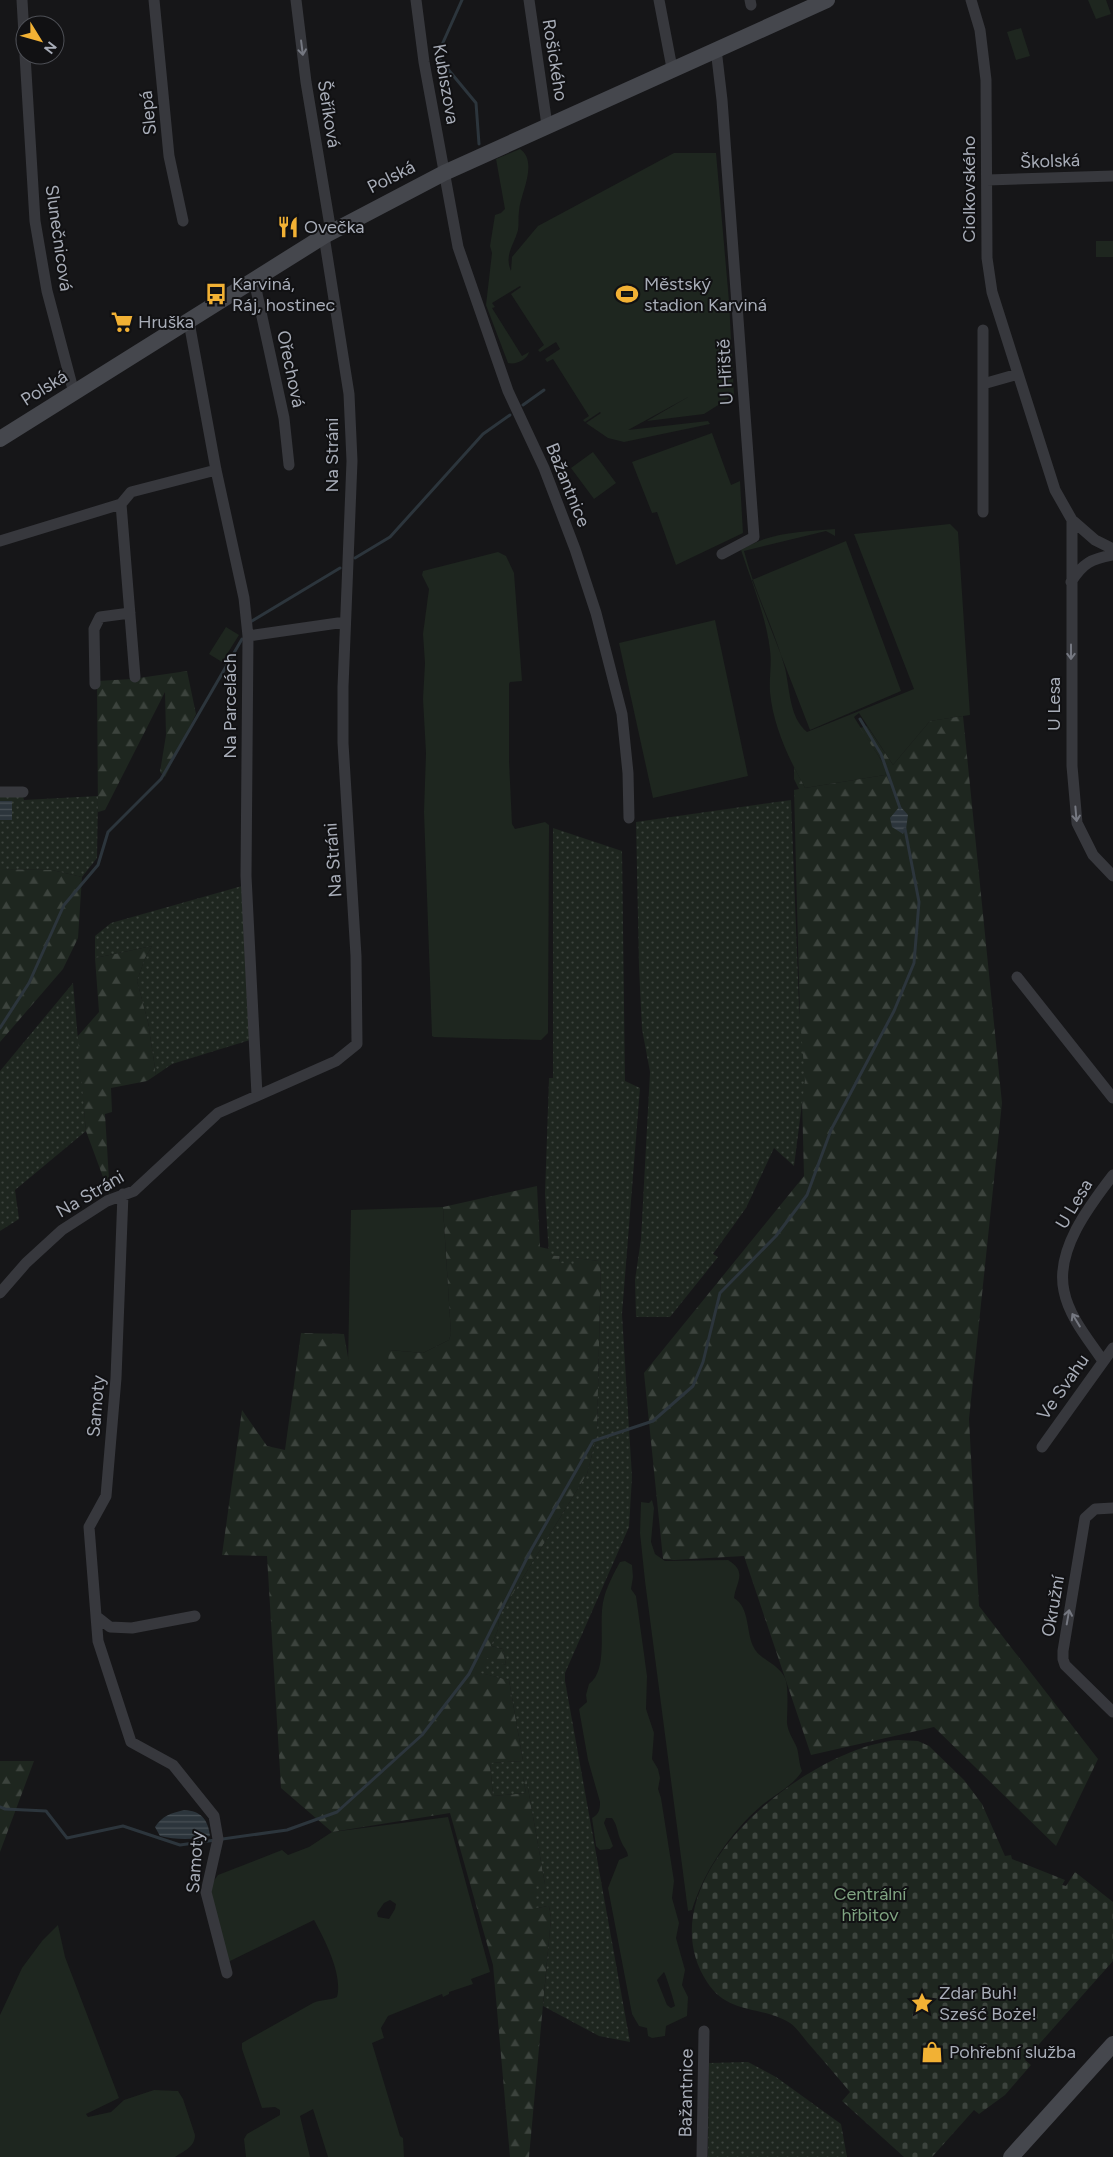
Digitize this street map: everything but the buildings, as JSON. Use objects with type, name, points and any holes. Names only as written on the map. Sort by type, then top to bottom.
[{"type":"street","name":"Slunečnicová","points":[[22,0],[23,15]]},
{"type":"street","name":"Slepá","points":[[154,0],[169,156],[183,221]]},
{"type":"street","name":"Šeříková","points":[[296,0],[328,234]]},
{"type":"street","name":"Kubiszova","points":[[416,0],[424,62],[444,173]]},
{"type":"street","name":"Rošického","points":[[529,0],[548,125]]},
{"type":"street","points":[[659,0],[672,68]]},
{"type":"street","name":"Polská","points":[[0,439],[328,234],[444,173],[672,68],[827,0]]},
{"type":"street","name":"Ciolkovského","points":[[971,0],[980,30],[986,80],[987,258],[992,292],[1055,490],[1072,520],[1095,540],[1113,549]]},
{"type":"street","name":"U Hřiště","points":[[716,49],[722,100],[754,538],[722,554]]},
{"type":"street","name":"Slunečnicová","points":[[26,65],[35,221],[47,291],[74,393]]},
{"type":"street","name":"Bažantnice","points":[[444,173],[458,247],[508,391],[544,468],[575,549],[596,613],[622,714],[628,773],[629,818]]},
{"type":"street","name":"Školská","points":[[987,180],[1113,176]]},
{"type":"street","name":"Na Stráni","points":[[0,1293],[26,1263],[62,1230],[107,1201],[134,1191],[218,1113],[336,1061],[357,1044],[356,956],[343,743],[345,622],[352,461],[349,394],[328,234]]},
{"type":"street","name":"Ořechová","points":[[254,280],[284,418],[289,465]]},
{"type":"street","name":"Na Parcelách","points":[[188,322],[216,470],[244,598],[248,636],[246,876],[257,1095]]},
{"type":"street","points":[[983,330],[983,512]]},
{"type":"street","points":[[983,384],[1018,374]]},
{"type":"street","points":[[0,541],[121,504],[131,492],[216,470]]},
{"type":"street","points":[[121,504],[135,677]]},
{"type":"street","name":"U Lesa","points":[[1072,520],[1072,766],[1077,824],[1094,855],[1113,876]]},
{"type":"street","points":[[1071,582],[1080,568],[1095,558],[1113,555]]},
{"type":"street","points":[[95,684],[94,629],[100,617],[130,613]]},
{"type":"street","points":[[248,636],[345,622]]},
{"type":"street","points":[[0,792],[23,792]]},
{"type":"street","points":[[1017,977],[1113,1098]]},
{"type":"street","name":"U Lesa","points":[[1103,1361],[1073,1316],[1064,1291],[1063,1269],[1072,1236],[1088,1207],[1113,1175]]},
{"type":"street","name":"Samoty","points":[[123,1194],[116,1378],[106,1496],[89,1527],[98,1641],[131,1742],[173,1765],[214,1816],[218,1839],[206,1892],[227,1973]]},
{"type":"street","name":"Ve Svahu","points":[[1042,1447],[1113,1348]]},
{"type":"street","name":"Okružní","points":[[1113,1508],[1095,1509],[1085,1518],[1063,1660],[1065,1665],[1113,1712]]},
{"type":"street","points":[[96,1616],[110,1627],[132,1628],[195,1616]]},
{"type":"street","name":"Bažantnice","points":[[702,2157],[704,2031]]},
{"type":"street","points":[[1011,2157],[1113,2044]]},
{"type":"green space","points":[[1088,0],[1106,0],[1111,14],[1096,19]]},
{"type":"green space","points":[[1021,28],[1030,56],[1016,60],[1007,32]]},
{"type":"green space","name":"Městský stadion Karviná","points":[[520,149],[528,162],[528,170],[520,204],[518,230],[509,255],[511,271],[512,257],[538,226],[674,153],[716,153],[729,301],[734,395],[704,414],[647,421],[690,396],[628,430],[708,421],[710,424],[624,442],[608,438],[586,423],[601,413],[585,422],[583,420],[589,416],[553,359],[547,362],[545,359],[560,349],[556,342],[540,352],[538,350],[544,345],[511,294],[520,286],[492,303],[495,307],[492,308],[522,356],[529,352],[521,361],[508,363],[486,305],[492,253],[490,246],[495,215],[505,209],[496,159]]},
{"type":"green space","points":[[1096,241],[1113,241],[1113,257],[1096,257]]},
{"type":"green space","points":[[712,433],[731,485],[740,481],[743,533],[676,565],[657,512],[652,513],[632,462]]},
{"type":"green space","points":[[593,452],[616,483],[594,499],[571,468]]},
{"type":"green space","points":[[950,524],[958,532],[970,715],[930,721],[893,765],[859,713],[854,717],[888,771],[885,775],[805,788],[788,754],[774,717],[770,692],[771,655],[768,637],[741,550],[774,536],[835,529],[835,536],[826,531],[744,551],[785,668],[793,711],[801,726],[807,732],[914,689],[854,534]]},
{"type":"green space","points":[[846,541],[901,691],[810,730],[752,580]]},
{"type":"green space","points":[[498,552],[506,556],[514,573],[522,681],[510,682],[509,684],[509,761],[512,824],[515,829],[545,822],[549,825],[548,1033],[541,1040],[432,1036],[424,812],[426,753],[423,699],[425,663],[423,634],[429,589],[422,575],[423,571]]},
{"type":"green space","points":[[715,620],[748,776],[653,798],[619,643]]},
{"type":"green space","points":[[226,627],[239,635],[222,662],[209,654]]},
{"type":"green space","points":[[187,671],[196,714],[165,777],[160,772],[166,735],[165,692],[105,810],[98,812],[97,681],[132,679]]},
{"type":"green space","points":[[963,716],[1002,1103],[969,1419],[979,1606],[1098,1759],[1056,1846],[934,1727],[811,1755],[744,1556],[663,1559],[644,1373],[804,1176],[794,790],[799,789],[794,779],[794,767],[805,788],[885,775],[888,770],[860,728],[867,726],[893,765],[930,721]]},
{"type":"green space","points":[[0,796],[23,796],[24,800],[98,796],[97,858],[82,877],[52,870],[0,869]]},
{"type":"green space","points":[[791,800],[799,1004],[805,1080],[794,1166],[774,1148],[746,1208],[713,1254],[718,1257],[670,1317],[636,1317],[635,1280],[641,1239],[650,1072],[642,1029],[636,822]]},
{"type":"green space","points":[[553,828],[622,851],[625,1081],[640,1088],[622,1314],[632,1477],[629,1527],[565,1673],[630,2042],[599,2036],[543,2006],[551,1918],[549,1906],[536,1908],[535,1886],[545,1884],[526,1777],[523,1777],[526,1793],[493,1796],[490,1763],[523,1761],[509,1680],[480,1673],[487,1658],[506,1665],[503,1649],[491,1646],[499,1627],[498,1618],[587,1474],[597,1435],[601,1259],[599,1261],[575,1258],[574,1264],[559,1263],[560,1256],[549,1255],[545,1194],[549,1078],[553,1078]]},
{"type":"green space","points":[[0,869],[52,870],[82,877],[78,938],[63,969],[0,1042]]},
{"type":"green space","points":[[242,886],[250,1040],[172,1064],[156,1075],[148,1022],[137,981],[145,958],[152,946],[95,958],[95,936],[111,923]]},
{"type":"green space","points":[[152,946],[145,958],[137,981],[148,1022],[156,1075],[147,1081],[111,1088],[112,1112],[105,1114],[110,1196],[86,1131],[77,1037],[99,1012],[95,958]]},
{"type":"green space","points":[[73,983],[86,1131],[15,1190],[19,1219],[0,1231],[0,1071]]},
{"type":"green space","points":[[537,1186],[540,1247],[549,1249],[550,1255],[560,1256],[559,1262],[575,1258],[599,1261],[599,1258],[601,1258],[597,1435],[587,1474],[498,1618],[499,1627],[491,1646],[503,1649],[506,1665],[500,1663],[481,1673],[509,1680],[523,1761],[490,1763],[493,1796],[526,1793],[523,1777],[526,1777],[545,1884],[537,1908],[549,1906],[551,1918],[529,2157],[510,2157],[493,1965],[450,1813],[332,1832],[281,1788],[267,1556],[222,1555],[242,1410],[267,1446],[285,1450],[301,1333],[344,1334],[349,1363],[388,1363],[389,1350],[423,1353],[449,1340],[451,1334],[443,1207]]},
{"type":"green space","points":[[443,1207],[451,1334],[449,1340],[423,1353],[389,1350],[389,1363],[348,1363],[351,1210]]},
{"type":"green space","points":[[652,1500],[654,1508],[651,1542],[655,1554],[665,1561],[728,1560],[738,1569],[739,1577],[734,1598],[743,1608],[751,1640],[756,1651],[778,1669],[785,1678],[787,1723],[797,1748],[802,1771],[788,1786],[761,1806],[729,1840],[703,1881],[692,1910],[688,1911],[640,1533],[641,1502],[649,1503]]},
{"type":"green space","points":[[625,1561],[632,1565],[631,1589],[636,1596],[647,1676],[646,1709],[654,1733],[652,1759],[658,1769],[660,1778],[658,1789],[674,1881],[672,1898],[679,1923],[676,1938],[685,1970],[682,1985],[688,1997],[687,2016],[666,2026],[665,2036],[652,2038],[648,2036],[647,2028],[639,2026],[632,2014],[608,1888],[619,1860],[628,1856],[612,1818],[606,1818],[604,1823],[613,1846],[610,1849],[600,1850],[596,1846],[592,1818],[599,1812],[600,1802],[588,1760],[579,1709],[587,1702],[586,1695],[589,1684],[599,1668],[602,1608],[609,1584],[620,1562]],"holes":[[[664,1972],[675,2006],[671,2008],[667,2005],[657,1980]]]},
{"type":"green space","name":"Centrální hřbitov","points":[[898,1740],[918,1741],[929,1746],[964,1780],[982,1804],[1005,1856],[1011,1855],[1012,1859],[1065,1880],[1062,1885],[1066,1886],[1075,1872],[1113,1902],[1113,1961],[1025,2060],[1031,2065],[1005,2095],[979,2114],[974,2110],[932,2157],[904,2157],[842,2101],[850,2092],[790,2023],[779,2017],[736,2005],[716,1993],[707,1982],[692,1943],[696,1902],[714,1863],[743,1826],[780,1793],[820,1767],[861,1749]]},
{"type":"green space","points":[[0,1761],[34,1761],[0,1852]]},
{"type":"green space","points":[[448,1817],[490,1972],[471,1979],[473,1984],[449,1992],[449,1994],[443,1997],[442,1994],[388,2016],[381,2028],[384,2038],[372,2043],[400,2136],[403,2138],[404,2157],[328,2157],[313,2109],[300,2116],[310,2157],[246,2157],[244,2139],[247,2134],[280,2115],[280,2110],[275,2107],[262,2108],[242,2049],[242,2043],[313,2003],[337,1997],[337,1978],[332,1958],[314,1920],[226,1963],[208,1889],[218,1875],[282,1850],[288,1855],[309,1847],[332,1832]],"holes":[[[390,1900],[396,1904],[389,1919],[378,1917],[377,1913],[384,1903]]]},
{"type":"green space","points":[[58,1925],[65,1957],[119,2098],[86,2114],[88,2117],[111,2112],[124,2100],[154,2090],[178,2091],[183,2099],[195,2139],[191,2146],[175,2157],[0,2157],[0,2015],[22,1968],[42,1941]]},
{"type":"green space","points":[[748,2062],[776,2077],[841,2124],[847,2157],[708,2157],[709,2063]]},
{"type":"shaded area","points":[[0,801],[12,801],[12,820],[0,820]]},
{"type":"shaded area","points":[[900,806],[908,815],[906,829],[903,834],[892,827],[890,818]]},
{"type":"shaded area","points":[[184,1810],[195,1812],[203,1817],[210,1836],[185,1839],[160,1836],[155,1827],[158,1823],[175,1812]]},
{"type":"waterway","points":[[462,0],[437,56],[476,103],[479,144]]},
{"type":"waterway","points":[[523,405],[544,390]]},
{"type":"waterway","points":[[355,558],[390,537],[483,434],[510,415]]},
{"type":"waterway","points":[[252,621],[340,568]]},
{"type":"waterway","points":[[0,1028],[29,983],[64,905],[98,865],[108,832],[161,779],[242,639]]},
{"type":"waterway","points":[[860,719],[881,754],[900,808]]},
{"type":"waterway","points":[[0,1807],[5,1809],[46,1811],[67,1838],[123,1826],[180,1845],[287,1830],[337,1812],[422,1735],[469,1674],[531,1550],[593,1441],[653,1421],[693,1386],[703,1362],[720,1293],[776,1236],[807,1195],[831,1130],[894,1011],[914,963],[919,902],[905,829]]},
{"type":"place","name":"Ovečka","points":[[288,227]]},
{"type":"place","name":"Karviná, Ráj, hostinec","points":[[216,294]]},
{"type":"place","name":"Městský stadion Karviná","points":[[627,294]]},
{"type":"place","name":"Hruška","points":[[122,322]]},
{"type":"place","name":"Zdar Buh! Sześć Boże!","points":[[922,2003]]},
{"type":"place","name":"Pohřební služba","points":[[932,2052]]}]
